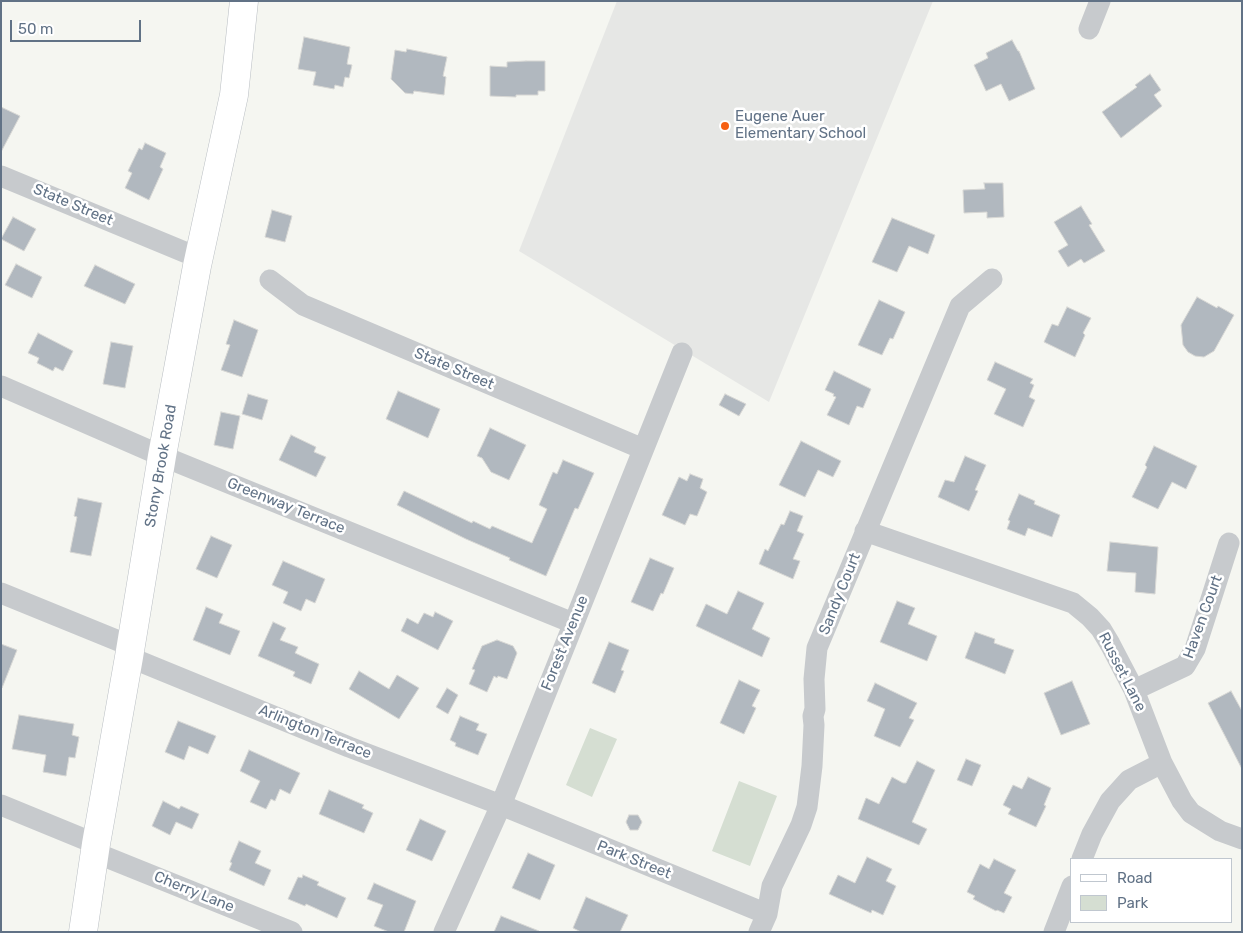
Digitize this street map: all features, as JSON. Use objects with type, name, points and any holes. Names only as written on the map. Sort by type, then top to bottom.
[{"type":"main road","name":"Stony Brook Road","points":[[83,932],[162,456],[199,258],[234,95],[244,1]]},
{"type":"street","points":[[1089,29],[1100,1]]},
{"type":"street","name":"State Street","points":[[1,176],[199,258]]},
{"type":"street","name":"Sandy Court","points":[[763,923],[772,886],[807,808],[812,766],[813,716],[815,709],[814,679],[817,648],[960,306],[992,279]]},
{"type":"street","name":"State Street","points":[[270,280],[302,306],[643,448]]},
{"type":"street","name":"Forest Avenue","points":[[444,932],[501,805],[682,353]]},
{"type":"street","name":"Greenway Terrace","points":[[1,386],[162,456],[573,622]]},
{"type":"street","name":"Russet Lane","points":[[865,532],[1073,603],[1101,629],[1134,690],[1162,763],[1171,776],[1182,801],[1191,813],[1220,830],[1242,839]]},
{"type":"street","name":"Haven Court","points":[[1134,690],[1185,666],[1194,649],[1229,543]]},
{"type":"street","name":"Arlington Terrace","points":[[1,593],[130,652],[350,747],[501,805]]},
{"type":"street","points":[[1082,858],[1092,834],[1110,800],[1129,780],[1162,763]]},
{"type":"street","name":"Cherry Lane","points":[[1,805],[96,849],[292,932]]},
{"type":"street","name":"Park Street","points":[[501,805],[763,923]]},
{"type":"street","points":[[1054,932],[1070,891]]},
{"type":"shaded area","name":"Eugene Auer Elementary School","points":[[617,1],[933,1],[769,402],[519,251]]},
{"type":"green space","points":[[590,728],[617,739],[592,797],[566,785]]},
{"type":"green space","points":[[739,781],[777,796],[750,866],[712,851]]},
{"type":"building","points":[[304,37],[350,47],[347,64],[352,65],[349,78],[345,77],[343,87],[335,85],[334,89],[313,85],[316,72],[298,69]]},
{"type":"building","points":[[1012,40],[1019,51],[1035,89],[1009,101],[1001,84],[986,91],[974,65],[988,58],[986,53]]},
{"type":"building","points":[[407,49],[447,57],[443,76],[446,77],[444,95],[414,91],[413,94],[405,93],[391,79],[395,50],[406,52]]},
{"type":"building","points":[[545,61],[545,91],[538,91],[538,95],[516,95],[516,97],[490,96],[490,66],[507,67],[507,62]]},
{"type":"building","points":[[1150,74],[1161,90],[1154,95],[1162,106],[1121,138],[1102,112],[1137,87],[1135,85]]},
{"type":"building","points":[[1,107],[20,116],[1,152]]},
{"type":"building","points":[[145,143],[166,153],[160,167],[163,169],[149,200],[125,188],[132,173],[128,171],[139,148],[142,150]]},
{"type":"building","points":[[984,183],[1003,183],[1004,217],[987,218],[987,212],[964,213],[963,190],[985,189]]},
{"type":"building","points":[[1081,206],[1092,224],[1089,225],[1105,251],[1084,263],[1081,259],[1068,267],[1058,251],[1068,245],[1054,222]]},
{"type":"building","points":[[272,210],[292,216],[285,242],[265,237]]},
{"type":"building","points":[[13,217],[36,229],[24,251],[1,239]]},
{"type":"building","points":[[892,218],[935,235],[928,254],[909,246],[897,272],[872,262]]},
{"type":"building","points":[[16,264],[42,277],[32,298],[5,285]]},
{"type":"building","points":[[95,265],[135,284],[125,304],[84,286]]},
{"type":"building","points":[[1197,297],[1234,315],[1214,351],[1204,357],[1195,356],[1188,352],[1183,345],[1181,325]]},
{"type":"building","points":[[879,300],[905,312],[893,339],[890,338],[882,355],[858,345]]},
{"type":"building","points":[[1067,307],[1091,318],[1083,333],[1085,335],[1075,357],[1044,342],[1052,324],[1058,326]]},
{"type":"building","points":[[234,320],[258,330],[242,377],[221,370],[230,345],[226,344]]},
{"type":"building","points":[[38,333],[73,351],[63,371],[55,367],[53,371],[37,363],[39,358],[28,353]]},
{"type":"building","points":[[111,342],[133,346],[125,388],[103,384]]},
{"type":"building","points":[[995,362],[1033,379],[1030,383],[1034,385],[1029,397],[1035,400],[1023,427],[994,414],[1006,389],[987,380]]},
{"type":"building","points":[[834,371],[871,389],[863,408],[857,406],[849,425],[827,415],[836,397],[825,390]]},
{"type":"building","points":[[398,391],[440,409],[428,438],[386,419]]},
{"type":"building","points":[[248,394],[268,400],[262,420],[242,414]]},
{"type":"building","points":[[725,394],[746,404],[739,416],[719,405]]},
{"type":"building","points":[[221,412],[240,416],[233,449],[214,445]]},
{"type":"building","points":[[490,428],[526,445],[509,480],[491,472],[482,458],[477,456]]},
{"type":"building","points":[[291,435],[316,447],[314,452],[326,457],[316,477],[279,460]]},
{"type":"building","points":[[801,441],[841,461],[833,477],[818,470],[805,497],[779,485]]},
{"type":"building","points":[[1154,446],[1197,466],[1186,489],[1172,482],[1158,509],[1132,497],[1147,467],[1145,465]]},
{"type":"building","points":[[965,456],[986,465],[975,490],[978,491],[969,511],[938,497],[945,480],[954,482]]},
{"type":"building","points":[[563,460],[594,473],[578,509],[575,508],[546,576],[397,505],[404,491],[472,523],[473,521],[490,529],[492,526],[532,543],[547,509],[539,505],[553,472],[557,474]]},
{"type":"building","points":[[690,474],[703,479],[700,488],[707,492],[697,516],[690,514],[685,525],[662,515],[679,477],[687,481]]},
{"type":"building","points":[[1019,494],[1035,501],[1034,504],[1060,515],[1052,537],[1028,528],[1025,536],[1007,529],[1010,521],[1008,520]]},
{"type":"building","points":[[78,498],[102,503],[91,556],[70,552],[77,517],[74,516]]},
{"type":"building","points":[[790,511],[803,516],[797,531],[804,534],[793,559],[800,561],[793,579],[759,564],[765,549],[768,551],[781,524],[784,525]]},
{"type":"building","points":[[211,536],[232,545],[217,578],[196,569]]},
{"type":"building","points":[[1110,542],[1158,547],[1155,594],[1135,592],[1136,573],[1107,571]]},
{"type":"building","points":[[650,558],[674,568],[663,594],[661,593],[653,611],[631,602]]},
{"type":"building","points":[[283,561],[325,579],[315,603],[306,599],[301,611],[283,603],[288,592],[272,585]]},
{"type":"building","points":[[738,591],[764,603],[752,629],[770,638],[762,657],[696,626],[706,604],[727,614]]},
{"type":"building","points":[[897,601],[915,608],[908,624],[937,636],[927,661],[880,642]]},
{"type":"building","points":[[206,607],[223,614],[219,623],[240,631],[230,655],[193,640]]},
{"type":"building","points":[[435,612],[453,621],[438,650],[401,631],[407,618],[418,624],[424,613],[433,617]]},
{"type":"building","points":[[273,622],[286,628],[280,640],[298,647],[295,653],[319,664],[311,684],[293,676],[295,672],[258,656]]},
{"type":"building","points":[[975,632],[995,639],[994,643],[1014,650],[1005,674],[965,658]]},
{"type":"building","points":[[497,640],[513,646],[517,653],[507,679],[494,676],[487,692],[469,684],[475,670],[472,669],[482,646]]},
{"type":"building","points":[[609,642],[629,650],[621,670],[624,671],[615,693],[592,683]]},
{"type":"building","points":[[1,644],[17,650],[2,688],[1,688]]},
{"type":"building","points":[[359,671],[389,689],[397,675],[419,688],[399,719],[349,689]]},
{"type":"building","points":[[739,680],[760,690],[752,706],[756,708],[744,734],[720,723]]},
{"type":"building","points":[[1072,681],[1090,724],[1061,735],[1044,693]]},
{"type":"building","points":[[875,683],[917,703],[909,718],[914,720],[900,747],[874,736],[885,709],[867,701]]},
{"type":"building","points":[[447,688],[458,695],[448,714],[436,707]]},
{"type":"building","points":[[1231,691],[1242,711],[1242,769],[1208,703]]},
{"type":"building","points":[[19,715],[74,724],[72,735],[79,737],[75,758],[69,757],[66,776],[43,772],[46,755],[12,749]]},
{"type":"building","points":[[460,716],[479,724],[476,730],[487,734],[478,755],[455,746],[456,743],[450,740]]},
{"type":"building","points":[[178,721],[216,736],[208,754],[189,746],[184,760],[165,752]]},
{"type":"building","points":[[249,750],[300,773],[290,794],[280,789],[275,801],[271,799],[266,809],[250,802],[260,781],[240,771]]},
{"type":"building","points":[[966,759],[981,765],[972,786],[957,780]]},
{"type":"building","points":[[917,761],[935,770],[912,822],[927,829],[919,845],[858,819],[866,798],[879,804],[892,777],[906,783]]},
{"type":"building","points":[[1028,777],[1051,788],[1044,805],[1046,806],[1036,827],[1008,814],[1011,809],[1003,805],[1013,785],[1022,789]]},
{"type":"building","points":[[329,790],[364,805],[362,808],[373,813],[364,833],[319,814]]},
{"type":"building","points":[[163,801],[179,809],[181,806],[199,814],[192,829],[176,822],[170,835],[152,826]]},
{"type":"building","points":[[629,815],[638,815],[642,822],[638,830],[630,830],[626,822]]},
{"type":"building","points":[[420,819],[446,831],[432,861],[406,850]]},
{"type":"building","points":[[239,841],[261,851],[255,863],[271,870],[264,886],[229,870],[232,863],[230,862]]},
{"type":"building","points":[[528,853],[555,865],[540,900],[512,888]]},
{"type":"building","points":[[867,857],[892,869],[886,881],[896,886],[883,915],[872,910],[871,913],[829,894],[838,875],[855,883]]},
{"type":"building","points":[[994,859],[1016,870],[1004,893],[1012,897],[1004,913],[973,899],[975,896],[967,892],[980,864],[989,869]]},
{"type":"building","points":[[303,875],[319,882],[317,885],[346,898],[337,918],[306,904],[305,906],[288,899],[298,877],[302,878]]},
{"type":"building","points":[[374,883],[416,901],[404,932],[389,932],[374,926],[383,905],[367,899]]},
{"type":"building","points":[[586,897],[628,915],[620,932],[581,932],[573,928]]},
{"type":"building","points":[[501,916],[539,931],[539,932],[494,932]]},
{"type":"place","name":"Eugene Auer Elementary School","points":[[725,126]]}]
